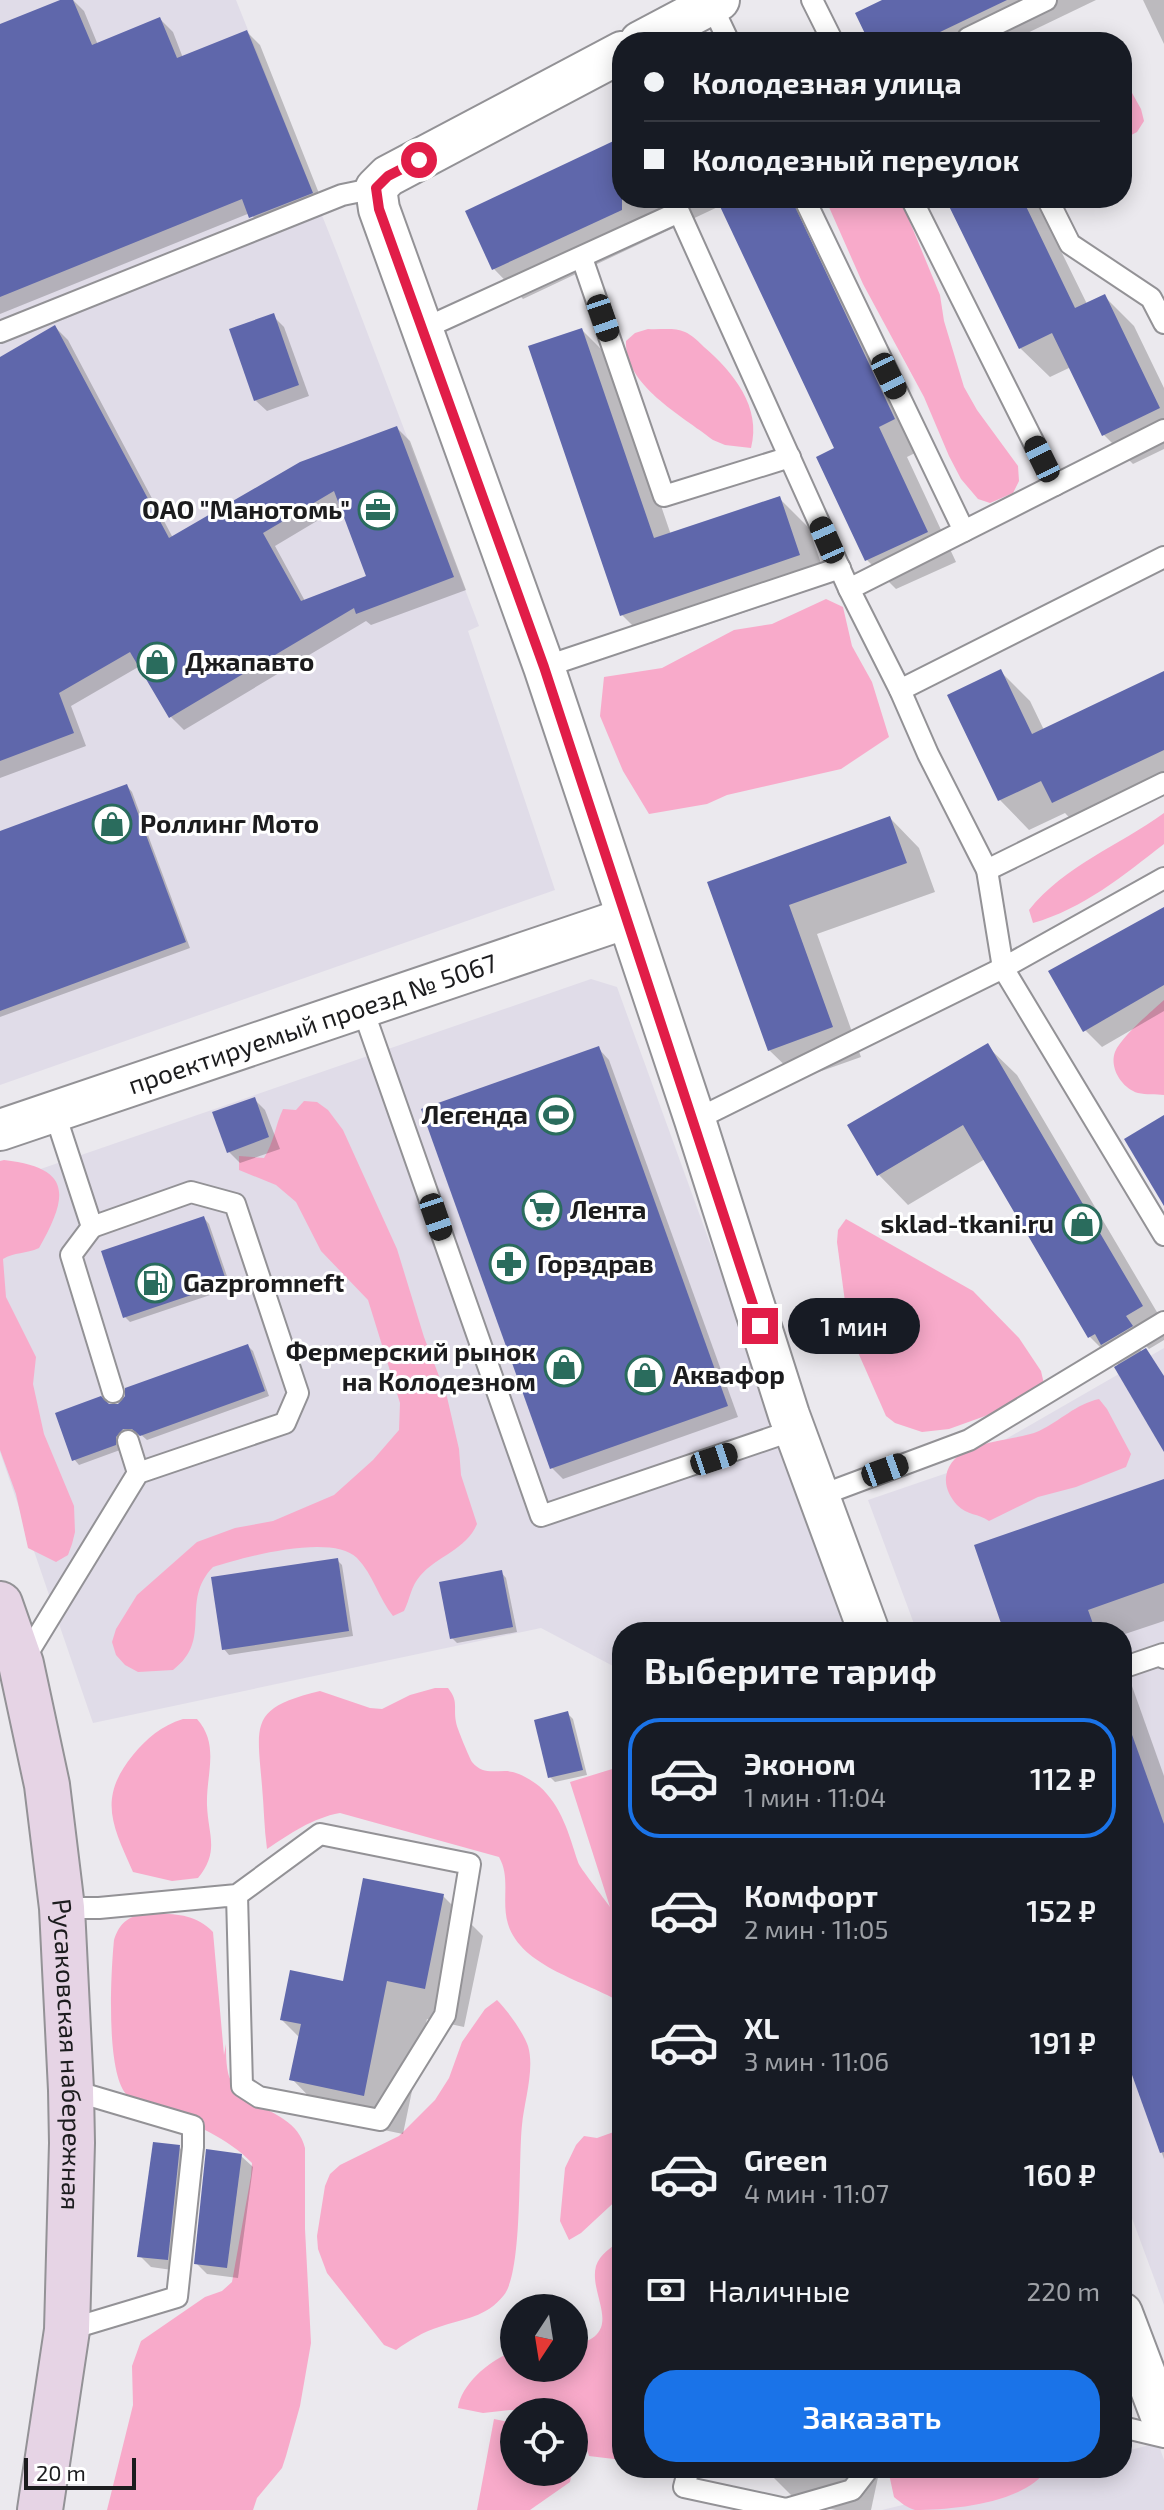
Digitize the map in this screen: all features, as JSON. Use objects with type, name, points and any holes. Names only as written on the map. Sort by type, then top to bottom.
[{"type":"main road","name":"Русаковская набережная","points":[[0,1604],[21,1664],[47,1785],[62,1908],[71,2090],[67,2330],[40,2510]]},
{"type":"street","points":[[659,32],[715,2]]},
{"type":"street","points":[[612,57],[388,176],[376,188],[379,209],[544,667],[695,1120],[794,1430],[865,1622]]},
{"type":"street","name":"проектируемый проезд № 5067","points":[[0,1130],[627,918]]},
{"type":"street","points":[[1132,2339],[1164,2424]]},
{"type":"lane","points":[[812,0],[828,32]]},
{"type":"lane","points":[[980,32],[1046,0]]},
{"type":"lane","points":[[715,2],[726,32]]},
{"type":"lane","points":[[0,332],[342,195],[376,188]]},
{"type":"lane","points":[[809,208],[964,531]]},
{"type":"lane","points":[[916,208],[1055,485]]},
{"type":"lane","points":[[1052,208],[1070,244],[1158,295],[1164,323]]},
{"type":"lane","points":[[423,329],[679,212],[849,589],[987,870],[1003,968],[1164,1235]]},
{"type":"lane","points":[[582,258],[664,496],[790,457]]},
{"type":"lane","points":[[849,589],[1164,430]]},
{"type":"lane","points":[[900,690],[1164,557]]},
{"type":"lane","points":[[544,667],[840,568]]},
{"type":"lane","points":[[987,870],[1164,783]]},
{"type":"lane","points":[[695,1120],[1003,968],[1164,878]]},
{"type":"lane","points":[[362,1007],[541,1516],[794,1430]]},
{"type":"lane","points":[[54,1111],[92,1227]]},
{"type":"lane","points":[[21,1664],[138,1473],[285,1423],[298,1393],[235,1204],[191,1192],[92,1227],[71,1255],[113,1392]]},
{"type":"lane","points":[[819,1496],[969,1440],[1164,1322]]},
{"type":"lane","points":[[128,1441],[138,1473]]},
{"type":"lane","points":[[1132,1665],[1163,1654],[1164,1658]]},
{"type":"lane","points":[[62,1908],[99,1908],[237,1895],[320,1834],[470,1864],[445,2015],[380,2120],[259,2097],[242,2086],[237,1895]]},
{"type":"lane","points":[[67,2330],[177,2297],[193,2147],[193,2126],[71,2090]]},
{"type":"lane","points":[[1132,2429],[1164,2437]]},
{"type":"lane","points":[[686,2478],[684,2487],[786,2509],[852,2490],[861,2478]]},
{"type":"lane","points":[[852,2490],[855,2478]]},
{"type":"shaded area","points":[[0,0],[236,0],[337,253],[479,626],[468,631],[555,890],[0,1085]]},
{"type":"shaded area","points":[[1132,93],[1144,121],[1132,135]]},
{"type":"shaded area","points":[[829,208],[904,208],[940,295],[944,321],[964,387],[1018,466],[1019,481],[1013,493],[990,503],[978,499],[961,479],[924,397],[863,284]]},
{"type":"shaded area","points":[[648,329],[688,333],[735,379],[749,405],[753,433],[751,448],[725,445],[713,440],[644,385],[634,372],[626,341],[635,333]]},
{"type":"shaded area","points":[[826,599],[843,607],[852,646],[872,682],[889,737],[841,769],[727,795],[707,804],[649,814],[623,771],[600,716],[604,677],[662,668],[734,630],[772,624]]},
{"type":"shaded area","points":[[1164,813],[1164,844],[1086,900],[1033,923],[1029,910],[1059,880]]},
{"type":"shaded area","points":[[591,979],[617,987],[847,1622],[612,1622],[612,1665],[541,1628],[93,1723],[0,1452],[0,1183]]},
{"type":"shaded area","points":[[1164,1000],[1164,1095],[1138,1093],[1118,1077],[1114,1064],[1115,1052],[1130,1032]]},
{"type":"shaded area","points":[[304,1101],[317,1102],[328,1110],[343,1130],[397,1249],[424,1337],[447,1397],[459,1449],[461,1475],[477,1524],[459,1547],[420,1576],[404,1611],[393,1616],[363,1564],[345,1551],[328,1547],[287,1549],[213,1567],[203,1580],[198,1594],[195,1633],[185,1658],[173,1670],[138,1672],[125,1665],[116,1655],[112,1642],[116,1629],[137,1595],[197,1542],[235,1528],[273,1521],[334,1495],[373,1460],[399,1430],[400,1403],[368,1300],[321,1251],[296,1202],[276,1185],[239,1170],[239,1156],[264,1158],[283,1109],[296,1110]]},
{"type":"shaded area","points":[[0,1161],[42,1170],[53,1177],[58,1187],[56,1213],[39,1248],[3,1259],[6,1297],[36,1357],[33,1384],[44,1434],[74,1506],[72,1544],[68,1555],[56,1562],[28,1548],[16,1494],[0,1450]]},
{"type":"shaded area","points":[[846,1219],[973,1291],[1019,1338],[1041,1371],[1044,1384],[1013,1406],[949,1429],[922,1432],[895,1423],[886,1416],[848,1324],[837,1242],[838,1230]]},
{"type":"shaded area","points":[[1164,1348],[1164,2305],[1132,2218],[1132,1622],[913,1622],[868,1500],[947,1473]]},
{"type":"shaded area","points":[[1099,1399],[1131,1454],[1126,1467],[1076,1487],[1038,1497],[989,1521],[965,1511],[952,1499],[946,1477],[959,1455],[971,1448],[1039,1431]]},
{"type":"shaded area","points":[[448,1688],[455,1701],[457,1725],[471,1760],[487,1771],[519,1774],[547,1794],[564,1821],[579,1865],[610,1907],[570,1782],[612,1769],[612,1998],[540,1962],[515,1939],[506,1915],[504,1873],[499,1857],[340,1813],[311,1823],[267,1849],[259,1733],[269,1712],[297,1697],[320,1691],[382,1709],[410,1695]]},
{"type":"shaded area","points":[[183,1719],[197,1719],[208,1739],[207,1805],[211,1851],[198,1878],[172,1881],[133,1872],[115,1826],[112,1799],[122,1771],[138,1749],[161,1729]]},
{"type":"shaded area","points":[[140,1914],[188,1917],[213,1932],[224,2055],[226,2044],[229,2077],[248,2099],[292,2126],[305,2148],[305,2229],[311,2343],[300,2406],[282,2468],[257,2498],[253,2510],[107,2510],[133,2405],[132,2366],[141,2341],[232,2282],[252,2163],[210,2132],[135,2101],[121,2085],[111,2022],[114,1940],[123,1923]]},
{"type":"shaded area","points":[[497,2000],[526,2040],[530,2055],[522,2125],[517,2240],[510,2282],[504,2294],[500,2294],[500,2300],[490,2308],[428,2331],[396,2350],[384,2345],[327,2273],[318,2249],[317,2236],[325,2186],[330,2174],[340,2165],[399,2136],[435,2100],[449,2078],[462,2042],[485,2009]]},
{"type":"shaded area","points":[[612,2133],[612,2204],[569,2240],[560,2221],[565,2168],[584,2136],[597,2138]]},
{"type":"shaded area","points":[[612,2247],[612,2459],[589,2456],[588,2398],[500,2398],[500,2411],[483,2413],[458,2408],[471,2382],[500,2358],[500,2382],[588,2382],[588,2341],[599,2332],[602,2323],[595,2277],[598,2262]]},
{"type":"shaded area","points":[[494,2419],[500,2420],[500,2486],[564,2486],[530,2510],[477,2510]]},
{"type":"shaded area","points":[[1158,2443],[1164,2460],[1164,2510],[882,2510],[1014,2478],[1132,2478],[1132,2450]]},
{"type":"shaded area","points":[[890,2478],[1040,2478],[1007,2497],[968,2506],[915,2510],[894,2497]]},
{"type":"building","points":[[60,0],[73,0],[92,45],[160,17],[177,58],[247,30],[313,193],[249,218],[242,199],[0,297],[0,24]]},
{"type":"building","points":[[882,0],[1007,0],[940,32],[864,32],[855,13]]},
{"type":"building","points":[[612,142],[612,208],[622,210],[492,270],[465,211]]},
{"type":"building","points":[[721,208],[796,208],[895,419],[879,427],[928,532],[865,561],[816,457],[834,448]]},
{"type":"building","points":[[950,208],[1027,208],[1075,308],[1105,294],[1160,408],[1102,436],[1052,333],[1019,349]]},
{"type":"building","points":[[274,313],[299,385],[254,401],[229,329]]},
{"type":"building","points":[[55,325],[169,538],[300,462],[397,426],[454,577],[356,614],[354,608],[169,718],[130,652],[59,693],[74,733],[0,761],[0,357]],"holes":[[[334,491],[366,576],[301,601],[263,533]]]},
{"type":"building","points":[[582,328],[654,538],[780,496],[800,555],[620,616],[528,346]]},
{"type":"building","points":[[1001,669],[1032,734],[1164,671],[1164,750],[1052,803],[1041,781],[998,801],[947,695]]},
{"type":"building","points":[[127,784],[186,942],[0,1011],[0,831]]},
{"type":"building","points":[[890,816],[907,863],[789,905],[833,1027],[768,1051],[707,882]]},
{"type":"building","points":[[1164,907],[1164,985],[1083,1032],[1048,971]]},
{"type":"building","points":[[988,1043],[1143,1306],[1126,1316],[1133,1326],[1101,1345],[1095,1334],[1088,1338],[963,1125],[877,1176],[847,1125]]},
{"type":"building","points":[[599,1046],[728,1406],[550,1469],[421,1109]]},
{"type":"building","points":[[255,1097],[269,1137],[227,1153],[212,1112]]},
{"type":"building","points":[[1164,1115],[1164,1206],[1124,1139]]},
{"type":"building","points":[[204,1216],[227,1283],[123,1318],[101,1251]]},
{"type":"building","points":[[248,1344],[265,1391],[140,1436],[132,1429],[123,1429],[116,1437],[116,1445],[72,1461],[55,1413],[101,1396],[109,1404],[118,1404],[125,1396],[125,1388]]},
{"type":"building","points":[[1146,1348],[1164,1376],[1164,1452],[1114,1367]]},
{"type":"building","points":[[1164,1479],[1164,1583],[1088,1610],[1092,1622],[1001,1622],[974,1545]]},
{"type":"building","points":[[338,1558],[349,1631],[222,1650],[211,1577]]},
{"type":"building","points":[[502,1570],[513,1627],[450,1639],[439,1582]]},
{"type":"building","points":[[568,1711],[583,1770],[548,1778],[534,1720]]},
{"type":"building","points":[[1132,1735],[1164,1824],[1164,2152],[1160,2153],[1132,2075]]},
{"type":"building","points":[[363,1878],[444,1894],[425,1989],[387,1981],[364,2096],[289,2080],[301,2024],[280,2020],[290,1970],[343,1981]]},
{"type":"building","points":[[153,2142],[180,2145],[168,2260],[137,2257]]},
{"type":"building","points":[[206,2149],[242,2154],[227,2268],[194,2264]]},
{"type":"place","name":"ОАО \"Манотомь\"","points":[[378,510]]},
{"type":"place","name":"Джапавто","points":[[157,662]]},
{"type":"place","name":"Роллинг Мото","points":[[112,824]]},
{"type":"place","name":"Легенда","points":[[556,1115]]},
{"type":"place","name":"Лента","points":[[542,1210]]},
{"type":"place","name":"sklad-tkani.ru","points":[[1082,1224]]},
{"type":"place","name":"Горздрав","points":[[509,1264]]},
{"type":"place","name":"Gazpromneft","points":[[155,1283]]},
{"type":"place","name":"Фермерский рынок на Колодезном","points":[[564,1367]]},
{"type":"place","name":"Аквафор","points":[[645,1375]]},
{"type":"route","points":[[419,160],[388,176],[376,188],[379,209],[544,667],[760,1326]]}]
